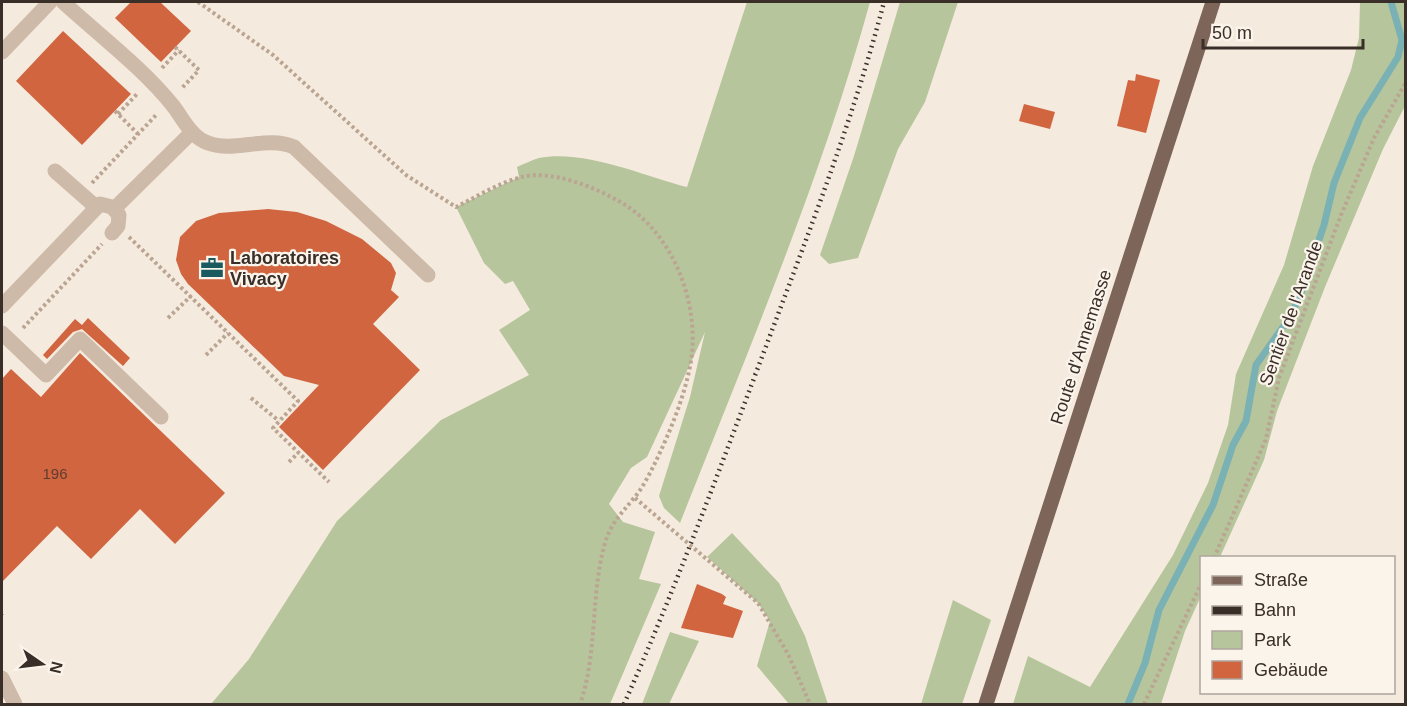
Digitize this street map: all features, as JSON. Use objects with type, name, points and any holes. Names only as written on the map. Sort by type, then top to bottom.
[{"type":"main road","name":"Route d'Annemasse","points":[[986,705],[1213,2]]},
{"type":"street","points":[[2,52],[50,2]]},
{"type":"street","points":[[63,2],[169,102],[192,132],[206,143],[218,145],[271,142],[294,147],[428,275]]},
{"type":"street","points":[[114,209],[192,132]]},
{"type":"street","points":[[55,171],[96,207]]},
{"type":"street","points":[[2,305],[96,207],[104,204],[114,209],[119,215],[115,230]]},
{"type":"street","points":[[6,337],[46,375],[80,339],[161,417]]},
{"type":"street","points":[[2,678],[15,705]]},
{"type":"path","points":[[198,2],[273,55],[406,175],[456,207],[519,177],[539,176],[595,188],[625,205],[649,225],[667,248],[682,276],[692,324],[691,359],[670,428],[654,464],[635,498],[619,513],[611,526],[601,559],[590,663],[580,705]]},
{"type":"path","points":[[81,194],[199,70],[175,47]]},
{"type":"path","name":"Sentier de l'Arande","points":[[1215,556],[1266,439],[1279,378],[1341,215],[1374,138],[1406,82]]},
{"type":"path","points":[[115,111],[138,134]]},
{"type":"path","points":[[6,337],[115,230],[190,296],[298,401],[273,428],[329,482]]},
{"type":"path","points":[[168,318],[190,296]]},
{"type":"path","points":[[206,355],[228,333]]},
{"type":"path","points":[[251,398],[279,421]]},
{"type":"path","points":[[290,462],[298,453]]},
{"type":"path","points":[[635,498],[758,603],[788,654],[810,705]]},
{"type":"path","points":[[1144,705],[1200,586]]},
{"type":"green space","points":[[747,2],[870,2],[851,68],[806,199],[680,523],[664,508],[659,496],[690,397],[705,332],[647,457],[631,468],[609,504],[623,522],[655,532],[639,579],[661,584],[610,704],[211,704],[249,659],[337,521],[441,420],[529,375],[499,330],[530,310],[513,281],[505,284],[484,263],[456,207],[519,177],[517,167],[539,158],[557,156],[594,160],[687,187]]},
{"type":"green space","points":[[900,2],[958,2],[925,102],[898,149],[858,258],[829,264],[820,255],[854,156]]},
{"type":"green space","points":[[1360,2],[1405,2],[1405,106],[1383,149],[1325,287],[1277,411],[1264,460],[1220,556],[1200,556],[1200,598],[1185,631],[1161,704],[1013,704],[1028,656],[1090,687],[1173,555],[1208,483],[1228,425],[1236,374],[1284,265],[1313,166],[1351,70],[1359,38]]},
{"type":"green space","points":[[732,533],[779,583],[805,636],[828,704],[789,704],[757,666],[770,621],[758,603],[707,557]]},
{"type":"green space","points":[[953,600],[991,620],[962,704],[921,704]]},
{"type":"green space","points":[[670,632],[699,641],[669,704],[642,704]]},
{"type":"building","points":[[131,2],[160,2],[191,31],[161,62],[115,18]]},
{"type":"building","points":[[63,31],[131,94],[82,145],[16,81]]},
{"type":"building","points":[[1136,74],[1160,80],[1146,133],[1117,126],[1128,80],[1135,81]]},
{"type":"building","points":[[1024,104],[1055,112],[1050,129],[1019,121]]},
{"type":"building","points":[[268,209],[297,212],[326,221],[362,239],[391,263],[396,273],[391,290],[399,297],[373,324],[420,370],[323,470],[279,427],[319,385],[284,376],[188,284],[176,260],[180,237],[196,221],[219,213]]},
{"type":"building","points":[[88,318],[130,358],[123,366],[82,329],[73,332],[47,359],[43,355],[75,319],[82,325]]},
{"type":"building","points":[[80,353],[225,493],[175,544],[140,509],[91,559],[57,526],[2,582],[2,379],[11,369],[41,397]]},
{"type":"building","points":[[697,584],[726,597],[723,604],[743,611],[733,638],[681,628]]},
{"type":"waterway","points":[[1128,704],[1145,663],[1159,610],[1213,505],[1233,445],[1246,421],[1256,365],[1288,320],[1300,296],[1324,225],[1334,183],[1360,118],[1398,57],[1402,40],[1391,2]]},
{"type":"railway","points":[[624,704],[699,524],[815,215],[859,88],[884,2]]},
{"type":"place","name":"Laboratoires Vivacy","points":[[212,268]]}]
